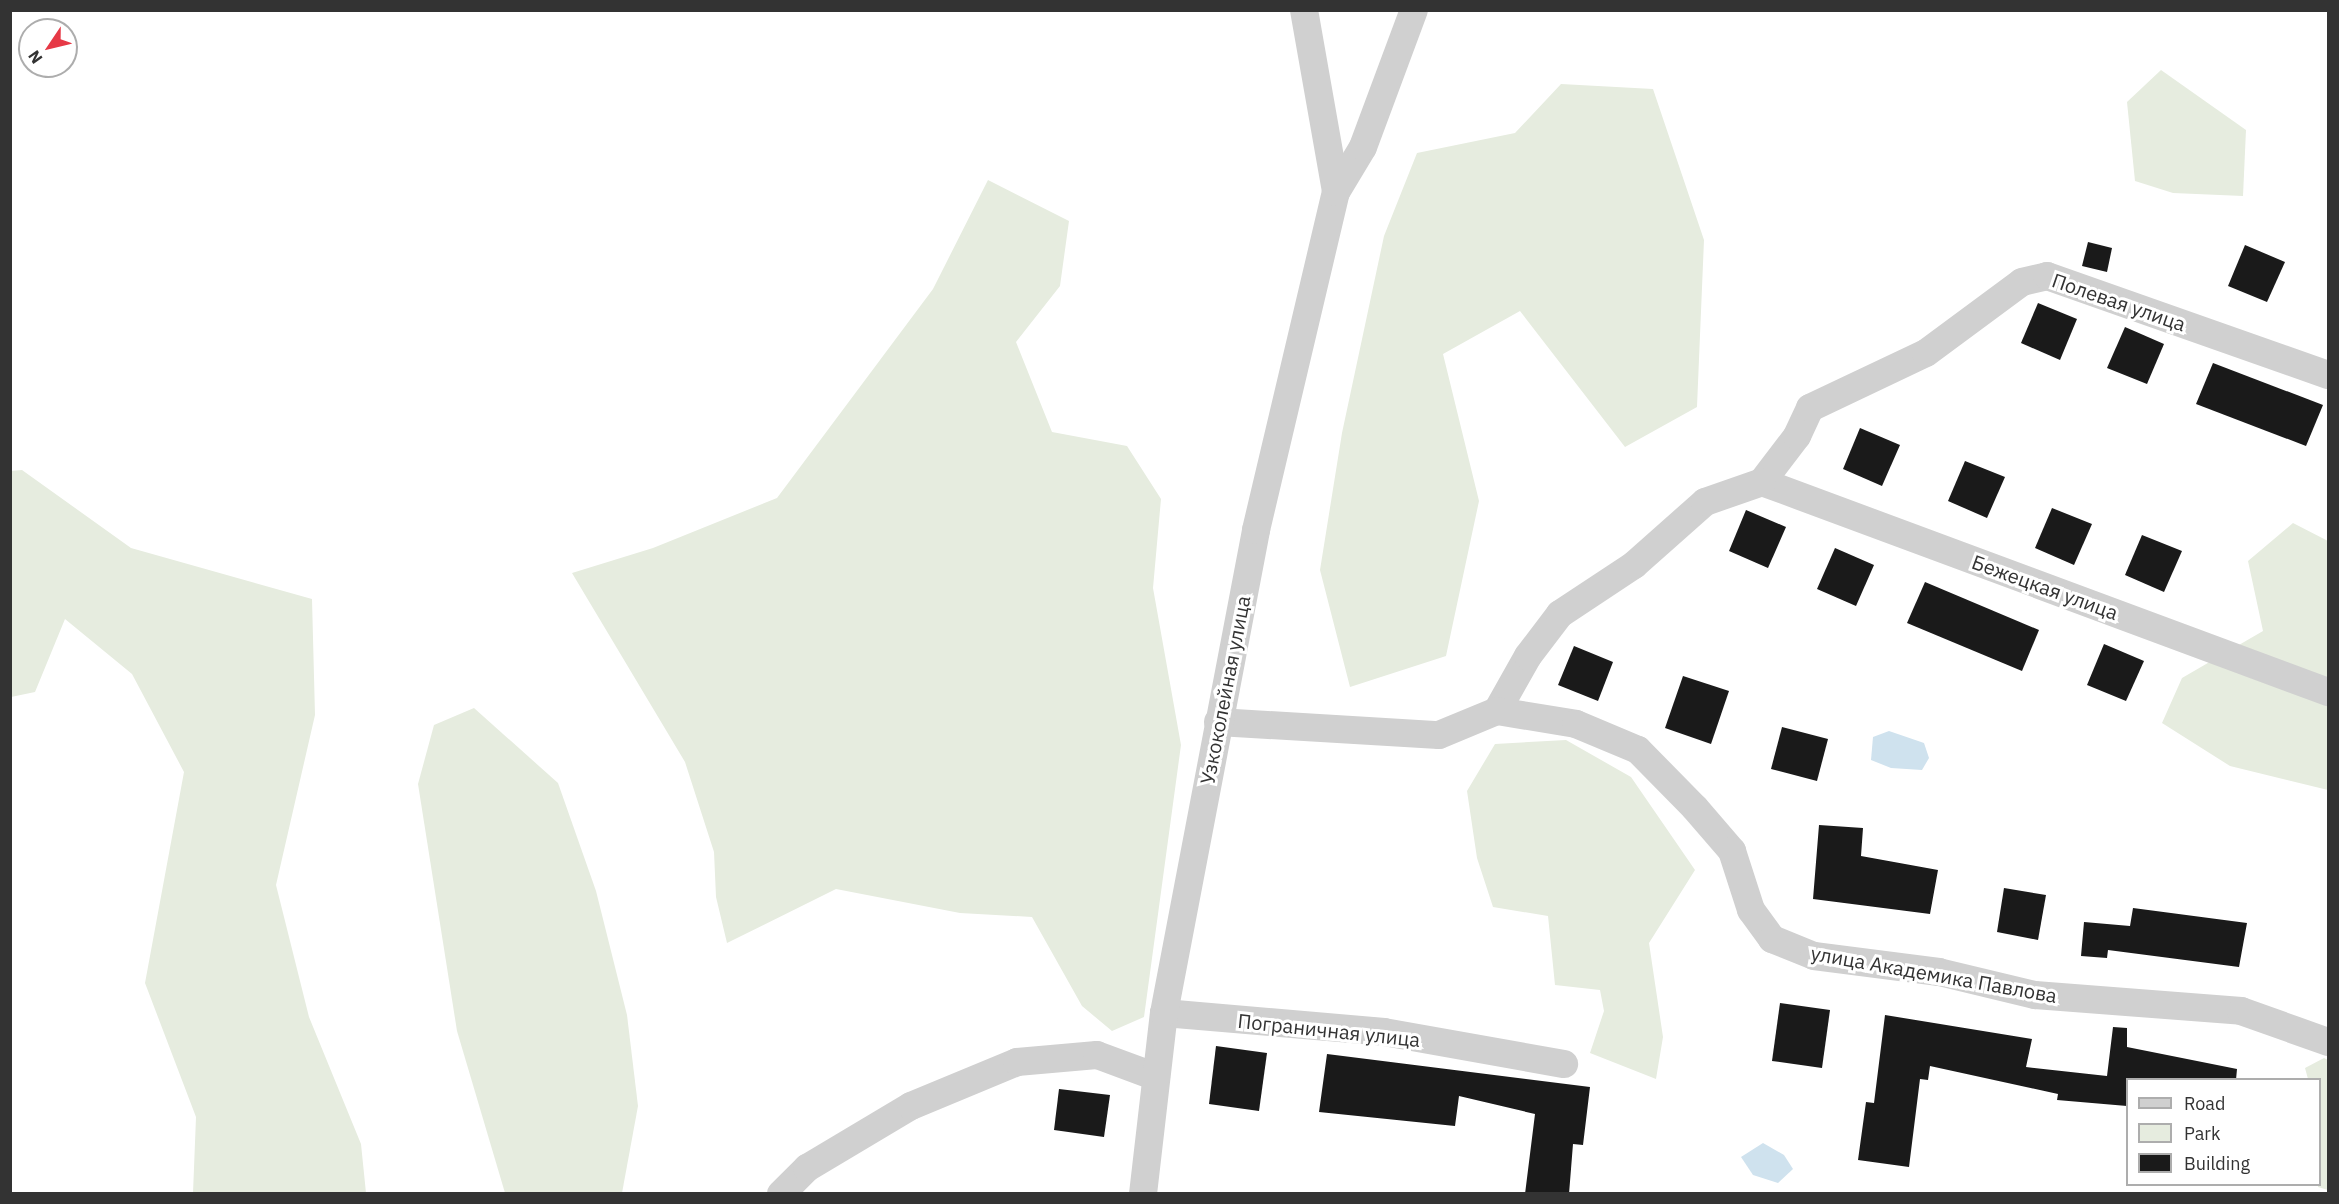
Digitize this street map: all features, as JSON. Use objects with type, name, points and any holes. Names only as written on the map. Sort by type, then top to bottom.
[{"type":"street","points":[[1304,10],[1336,192]]},
{"type":"street","points":[[1336,192],[1364,147],[1414,10]]},
{"type":"street","name":"Узкоколейная улица","points":[[1143,1194],[1164,1013],[1218,722],[1256,530],[1336,192]]},
{"type":"street","name":"Полевая улица","points":[[1762,482],[1797,436],[1810,408],[1926,353],[2022,282],[2047,276],[2328,375]]},
{"type":"street","points":[[1218,722],[1439,735],[1497,711],[1528,656],[1560,614],[1634,565],[1705,502],[1762,482]]},
{"type":"street","name":"Бежецкая улица","points":[[1762,482],[2328,692]]},
{"type":"street","name":"улица Академика Павлова","points":[[1497,711],[1576,724],[1638,750],[1732,851],[1751,910],[1772,939],[1814,956],[1939,972],[2035,995],[2241,1011],[2328,1042]]},
{"type":"street","name":"Пограничная улица","points":[[1164,1013],[1384,1032],[1564,1064]]},
{"type":"street","points":[[781,1194],[807,1168],[911,1106],[1017,1062],[1097,1055],[1156,1077]]},
{"type":"green space","points":[[2161,70],[2246,130],[2243,196],[2173,193],[2135,181],[2127,102]]},
{"type":"green space","points":[[1561,84],[1653,89],[1704,240],[1697,407],[1625,447],[1520,311],[1443,354],[1479,501],[1446,656],[1350,687],[1320,570],[1342,433],[1384,236],[1417,153],[1515,133]]},
{"type":"green space","points":[[988,180],[1069,221],[1060,286],[1016,342],[1052,432],[1127,446],[1161,499],[1153,588],[1181,745],[1144,1017],[1112,1031],[1082,1006],[1032,917],[960,913],[836,889],[727,943],[716,897],[714,852],[685,762],[572,573],[653,548],[777,498],[933,289]]},
{"type":"green space","points":[[22,470],[131,548],[312,599],[315,715],[276,885],[309,1017],[361,1144],[366,1193],[193,1193],[196,1117],[145,983],[184,772],[132,674],[65,619],[35,692],[11,697],[10,471]]},
{"type":"green space","points":[[2293,523],[2328,541],[2328,790],[2230,766],[2162,723],[2182,678],[2263,631],[2248,561]]},
{"type":"green space","points":[[474,708],[558,783],[596,891],[627,1015],[638,1106],[622,1193],[505,1193],[457,1031],[418,784],[434,725]]},
{"type":"green space","points":[[1566,740],[1631,777],[1695,870],[1649,943],[1663,1037],[1656,1079],[1590,1053],[1604,1011],[1600,990],[1555,985],[1548,916],[1493,907],[1477,858],[1467,791],[1495,744]]},
{"type":"green space","points":[[2324,1058],[2328,1060],[2328,1190],[2318,1187],[2321,1186],[2321,1078],[2308,1078],[2305,1068]]},
{"type":"water","points":[[1889,731],[1924,743],[1929,758],[1922,770],[1891,768],[1871,760],[1873,737]]},
{"type":"water","points":[[1763,1143],[1784,1155],[1793,1169],[1778,1183],[1753,1175],[1741,1157]]},
{"type":"building","points":[[2088,242],[2112,248],[2107,272],[2082,266]]},
{"type":"building","points":[[2245,245],[2285,262],[2267,302],[2228,286]]},
{"type":"building","points":[[2038,303],[2077,319],[2060,360],[2021,343]]},
{"type":"building","points":[[2125,327],[2164,344],[2147,384],[2107,368]]},
{"type":"building","points":[[2213,363],[2323,405],[2306,446],[2196,404]]},
{"type":"building","points":[[1860,428],[1900,445],[1882,486],[1843,469]]},
{"type":"building","points":[[1965,461],[2005,477],[1987,518],[1948,501]]},
{"type":"building","points":[[2052,508],[2092,524],[2074,565],[2035,548]]},
{"type":"building","points":[[1746,510],[1786,527],[1768,568],[1729,551]]},
{"type":"building","points":[[2142,535],[2182,551],[2164,592],[2125,575]]},
{"type":"building","points":[[1835,548],[1874,565],[1856,606],[1817,589]]},
{"type":"building","points":[[1925,582],[2039,630],[2022,671],[1907,623]]},
{"type":"building","points":[[2104,644],[2144,661],[2126,701],[2087,685]]},
{"type":"building","points":[[1574,646],[1613,662],[1598,701],[1558,685]]},
{"type":"building","points":[[1683,676],[1729,691],[1711,744],[1665,728]]},
{"type":"building","points":[[1782,727],[1828,739],[1817,781],[1771,769]]},
{"type":"building","points":[[1819,825],[1863,828],[1861,856],[1938,870],[1930,914],[1813,899]]},
{"type":"building","points":[[2004,888],[2046,895],[2038,940],[1997,932]]},
{"type":"building","points":[[2133,908],[2247,923],[2239,967],[2108,950],[2107,958],[2081,956],[2084,922],[2130,926]]},
{"type":"building","points":[[1780,1003],[1830,1010],[1822,1068],[1772,1061]]},
{"type":"building","points":[[1885,1015],[2032,1039],[2026,1067],[2107,1076],[2113,1027],[2127,1028],[2127,1047],[2237,1069],[2236,1078],[2126,1078],[2126,1106],[2057,1100],[2058,1094],[1930,1066],[1928,1080],[1920,1079],[1909,1167],[1858,1160],[1866,1102],[1874,1103]]},
{"type":"building","points":[[1216,1046],[1267,1053],[1259,1111],[1209,1104]]},
{"type":"building","points":[[1327,1054],[1590,1087],[1583,1145],[1573,1144],[1569,1194],[1525,1194],[1535,1114],[1459,1096],[1455,1126],[1319,1112]]},
{"type":"building","points":[[1059,1089],[1110,1095],[1104,1137],[1054,1130]]}]
